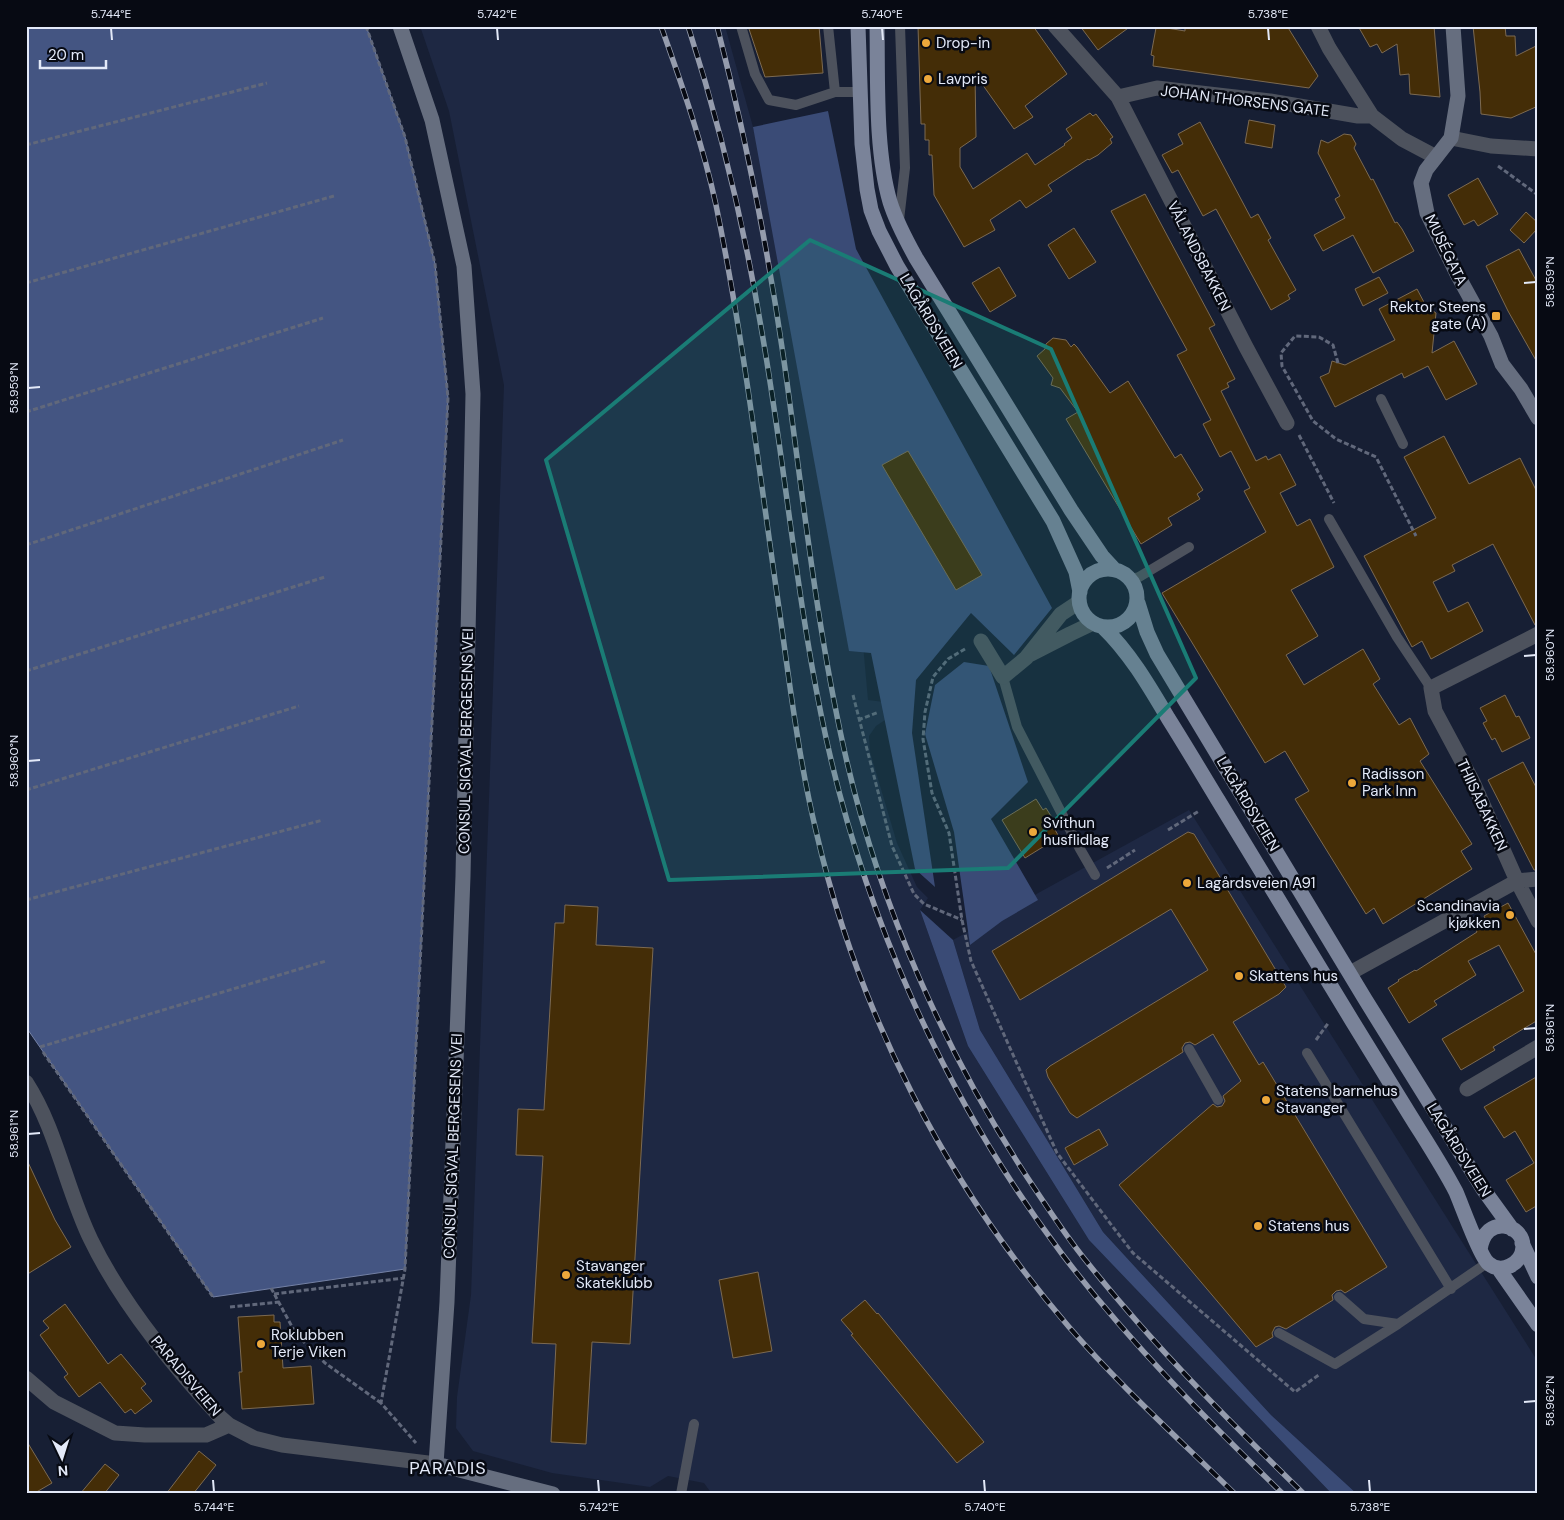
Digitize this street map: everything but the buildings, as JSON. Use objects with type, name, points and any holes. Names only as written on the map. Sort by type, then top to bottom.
[{"type":"main road","name":"LAGÅRDSVEIEN","points":[[858,26],[864,170],[872,210],[879,231],[897,266],[1053,521],[1076,572],[1079,597]]},
{"type":"main road","name":"LAGÅRDSVEIEN","points":[[877,26],[880,134],[883,166],[890,204],[898,223],[916,258],[1070,510],[1102,556],[1114,569]]},
{"type":"main road","points":[[1114,569],[1124,572],[1131,579],[1137,592],[1138,603],[1135,612],[1125,622],[1116,627],[1098,625],[1086,616],[1079,597],[1083,582],[1090,575],[1100,570],[1114,569]]},
{"type":"main road","name":"LAGÅRDSVEIEN","points":[[1138,603],[1146,632],[1157,654],[1483,1189],[1512,1229]]},
{"type":"main road","name":"LAGÅRDSVEIEN","points":[[1098,625],[1119,643],[1157,699],[1445,1172],[1488,1260],[1538,1325]]},
{"type":"main road","points":[[1522,1242],[1521,1255],[1517,1261],[1505,1268],[1488,1260],[1482,1239],[1490,1229],[1497,1226],[1505,1226],[1512,1229],[1520,1236],[1538,1277]]},
{"type":"street","name":"CONSUL SIGVAL BERGESENS VEI","points":[[400,26],[432,120],[464,266],[474,394],[463,876],[447,1302],[436,1464]]},
{"type":"street","name":"VÅLANDSBAKKEN","points":[[1055,26],[1118,97],[1287,423]]},
{"type":"street","points":[[1318,26],[1329,48],[1372,116],[1402,139],[1436,157]]},
{"type":"street","points":[[1453,26],[1458,96],[1451,138],[1491,146],[1538,149]]},
{"type":"street","name":"JOHAN THORSENS GATE","points":[[1118,97],[1157,88],[1270,101],[1358,116],[1372,116]]},
{"type":"street","name":"MUSÉGATA","points":[[1451,138],[1426,170],[1421,183],[1427,213],[1457,274],[1491,336],[1502,364],[1521,389],[1538,418]]},
{"type":"street","points":[[1026,658],[1061,614],[1079,597]]},
{"type":"street","points":[[981,641],[1003,677],[1026,658],[1070,634],[1098,625]]},
{"type":"street","points":[[1431,688],[1538,634]]},
{"type":"street","name":"THIISABAKKEN","points":[[1431,688],[1435,711],[1474,782],[1517,881],[1538,921]]},
{"type":"street","points":[[1350,973],[1517,881],[1538,878]]},
{"type":"street","points":[[1467,1089],[1538,1047]]},
{"type":"street","name":"PARADISVEIEN","points":[[26,1082],[48,1127],[75,1203],[91,1240],[118,1286],[152,1335],[207,1403],[229,1425],[254,1438],[282,1445],[436,1464],[553,1494]]},
{"type":"street","points":[[26,1378],[54,1402],[115,1433],[145,1436],[206,1435],[229,1425]]},
{"type":"lane","points":[[741,26],[755,74],[769,100],[796,105],[835,92],[860,92]]},
{"type":"lane","points":[[828,26],[835,92]]},
{"type":"lane","points":[[898,223],[905,168],[900,26]]},
{"type":"lane","points":[[1381,399],[1403,444]]},
{"type":"lane","name":"THIISABAKKEN","points":[[1329,519],[1397,637],[1431,688]]},
{"type":"lane","points":[[1131,579],[1139,577],[1189,547]]},
{"type":"lane","points":[[1003,677],[1017,727],[1095,876]]},
{"type":"lane","points":[[1189,1049],[1218,1100]]},
{"type":"lane","points":[[1307,1053],[1451,1288]]},
{"type":"lane","points":[[1279,1333],[1334,1364],[1398,1324],[1488,1260]]},
{"type":"lane","points":[[1339,1297],[1364,1319],[1398,1324]]},
{"type":"lane","points":[[681,1494],[694,1424]]},
{"type":"path","points":[[366,26],[405,136],[435,264],[448,398],[404,1278],[381,1403]]},
{"type":"path","points":[[26,145],[266,83]]},
{"type":"path","points":[[1496,165],[1538,195]]},
{"type":"path","points":[[26,283],[334,196]]},
{"type":"path","points":[[26,412],[323,318]]},
{"type":"path","points":[[1338,363],[1333,345],[1319,337],[1295,336],[1281,353],[1282,366],[1314,421],[1336,439],[1376,457],[1416,536]]},
{"type":"path","points":[[1287,423],[1296,429],[1330,494]]},
{"type":"path","points":[[26,545],[343,440]]},
{"type":"path","points":[[26,671],[325,577]]},
{"type":"path","points":[[981,641],[948,658],[933,677],[925,712],[923,739],[932,793],[949,833],[962,920],[971,961],[1058,1153],[1132,1253],[1295,1392],[1334,1364]]},
{"type":"path","points":[[853,695],[892,846],[914,894],[924,904],[962,920]]},
{"type":"path","points":[[26,790],[299,706]]},
{"type":"path","points":[[858,720],[879,712]]},
{"type":"path","points":[[1168,830],[1199,811]]},
{"type":"path","points":[[26,900],[322,820]]},
{"type":"path","points":[[40,1047],[326,961]]},
{"type":"path","points":[[1307,1053],[1329,1022]]},
{"type":"path","points":[[43,1052],[213,1297]]},
{"type":"path","points":[[274,1294],[404,1278]]},
{"type":"path","points":[[271,1288],[296,1334],[325,1363],[381,1403],[436,1464]]},
{"type":"path","points":[[230,1307],[279,1302]]},
{"type":"highlighted area","points":[[810,240],[1051,349],[1196,678],[1008,868],[669,880],[546,460]]},
{"type":"shaded area","points":[[26,26],[366,26],[405,137],[435,264],[448,398],[405,1269],[213,1297],[26,1027]]},
{"type":"shaded area","name":"PARADIS","points":[[420,26],[725,26],[753,127],[858,589],[868,700],[892,703],[894,714],[876,726],[869,736],[870,752],[897,843],[917,887],[928,898],[920,910],[968,1046],[1089,1240],[1332,1494],[712,1494],[704,1483],[668,1476],[650,1487],[552,1473],[473,1451],[456,1428],[457,1397],[471,1295],[504,385],[449,111]]},
{"type":"shaded area","points":[[828,111],[856,249],[1052,608],[1014,655],[971,613],[916,680],[912,733],[935,887],[915,869],[871,653],[849,651],[753,127]]},
{"type":"shaded area","points":[[964,662],[989,666],[1028,782],[991,819],[1038,900],[1002,921],[970,945],[954,832],[925,734],[935,685]]},
{"type":"shaded area","points":[[1189,810],[1538,1362],[1538,1494],[1357,1494],[1271,1415],[1103,1232],[980,1030],[953,940]]},
{"type":"shaded area","points":[[920,910],[953,940],[980,1030],[1103,1232],[1271,1415],[1357,1494],[1332,1494],[1089,1240],[968,1046]]},
{"type":"railway","points":[[661,26],[698,138],[716,205],[743,358],[800,750],[816,831],[834,899],[856,966],[882,1031],[912,1094],[946,1156],[984,1215],[1025,1272],[1088,1349],[1235,1494]]},
{"type":"railway","points":[[688,26],[721,138],[739,213],[754,289],[769,375],[804,618],[821,714],[858,858],[883,928],[912,997],[944,1065],[980,1130],[1019,1193],[1062,1254],[1113,1318],[1140,1348],[1196,1408],[1283,1494]]},
{"type":"railway","points":[[717,26],[746,148],[770,272],[817,602],[834,700],[859,808],[896,922],[919,978],[973,1086],[1003,1138],[1066,1235],[1138,1323],[1219,1410],[1304,1494]]},
{"type":"place","name":"Drop-in","points":[[926,43]]},
{"type":"place","name":"Lavpris","points":[[928,79]]},
{"type":"place","name":"Rektor Steens gate (A)","points":[[1496,316]]},
{"type":"place","name":"Radisson Park Inn","points":[[1352,783]]},
{"type":"place","name":"Svithun husflidlag","points":[[1033,832]]},
{"type":"place","name":"Lagårdsveien A91","points":[[1187,883]]},
{"type":"place","name":"Scandinavia kjøkken","points":[[1510,915]]},
{"type":"place","name":"Skattens hus","points":[[1239,976]]},
{"type":"place","name":"Statens barnehus Stavanger","points":[[1266,1100]]},
{"type":"place","name":"Statens hus","points":[[1258,1226]]},
{"type":"place","name":"Stavanger Skateklubb","points":[[566,1275]]},
{"type":"place","name":"Roklubben Terje Viken","points":[[261,1344]]},
{"type":"district","name":"PARADIS","points":[[448,1468]]}]
